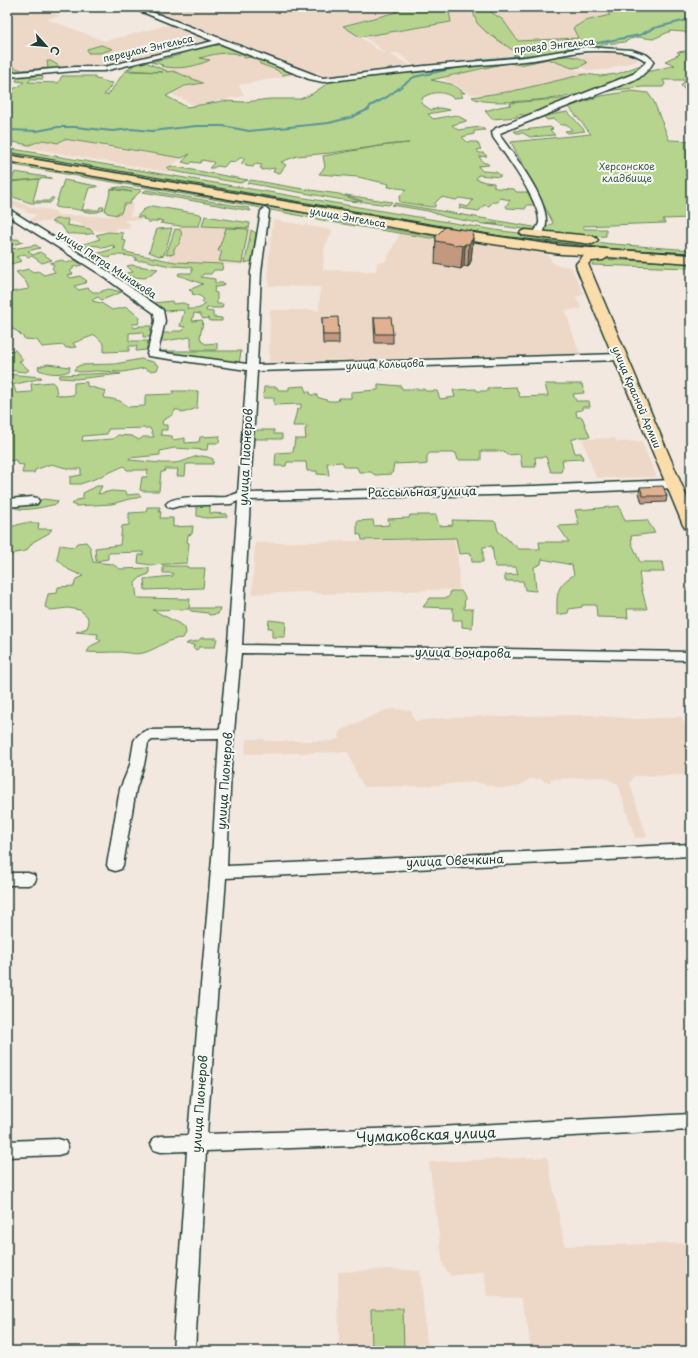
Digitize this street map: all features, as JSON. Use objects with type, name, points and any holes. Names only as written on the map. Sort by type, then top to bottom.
[{"type":"main road","name":"улица Энгельса","points":[[7,158],[514,244],[561,250],[691,259]]},
{"type":"main road","points":[[516,231],[605,241]]},
{"type":"main road","points":[[514,244],[558,253],[572,259],[583,270]]},
{"type":"main road","points":[[641,244],[656,245]]},
{"type":"main road","points":[[583,270],[582,264],[585,260],[592,256],[632,255]]},
{"type":"main road","name":"улица Красной Армии","points":[[583,270],[691,525]]},
{"type":"street","points":[[133,7],[220,41]]},
{"type":"street","name":"проезд Энгельса","points":[[220,41],[323,80],[589,50],[628,52],[648,58],[650,63],[636,76],[496,132],[497,137],[533,191],[542,215],[543,223],[538,234]]},
{"type":"street","name":"переулок Энгельса","points":[[7,75],[104,69],[220,41]]},
{"type":"street","name":"улица Петра Минакова","points":[[7,210],[103,272],[159,312],[160,321],[152,354]]},
{"type":"street","name":"улица Пионеров","points":[[184,1351],[197,1143],[219,872],[224,766],[228,734],[234,649],[252,368],[256,265],[265,211]]},
{"type":"street","name":"улица Кольцова","points":[[152,354],[252,368],[620,357]]},
{"type":"street","name":"Рассыльная улица","points":[[172,504],[178,502],[231,500],[236,497],[532,490],[673,484]]},
{"type":"street","points":[[7,503],[33,501]]},
{"type":"street","name":"улица Бочарова","points":[[234,649],[691,656]]},
{"type":"street","points":[[115,865],[128,789],[137,764],[141,740],[148,734],[228,734]]},
{"type":"street","name":"улица Овечкина","points":[[219,872],[691,850]]},
{"type":"street","points":[[7,879],[28,879]]},
{"type":"street","name":"Чумаковская улица","points":[[161,1144],[437,1135],[691,1122]]},
{"type":"street","points":[[7,1149],[58,1147]]},
{"type":"shaded area","points":[[7,7],[63,7],[47,10],[60,16],[47,19],[105,41],[172,24],[211,39],[106,67],[7,69]]},
{"type":"shaded area","points":[[140,7],[407,7],[343,26],[374,48],[387,54],[363,36],[451,22],[448,7],[468,7],[477,23],[486,32],[518,53],[513,55],[417,68],[398,53],[389,54],[410,65],[325,77],[318,72],[309,74],[258,53],[257,51],[253,51],[210,34],[210,32],[205,32]]},
{"type":"shaded area","points":[[487,7],[603,7],[611,15],[585,21],[573,28],[578,38],[518,41],[503,20],[491,12]]},
{"type":"shaded area","points":[[235,49],[300,74],[239,85],[244,96],[194,105],[171,94],[191,84],[156,70]]},
{"type":"shaded area","points":[[625,53],[637,58],[637,61],[614,67],[612,69],[590,71],[579,67],[575,69],[588,74],[533,87],[487,95],[470,94],[442,78],[503,65],[507,62],[530,62],[569,55]]},
{"type":"shaded area","points":[[64,139],[117,149],[182,158],[167,168],[169,171],[167,172],[18,146],[38,143],[43,140],[58,143]]},
{"type":"shaded area","points":[[7,198],[32,207],[56,211],[56,215],[116,216],[117,213],[121,213],[124,204],[133,204],[130,216],[144,217],[143,220],[125,220],[125,222],[130,223],[129,229],[117,228],[116,231],[99,231],[80,226],[82,224],[81,223],[69,222],[69,218],[54,218],[48,222],[30,222],[32,218],[37,215],[24,212],[26,210],[7,204]]},
{"type":"shaded area","points":[[273,220],[333,230],[325,246],[323,270],[376,271],[377,262],[385,262],[401,232],[548,254],[553,264],[571,267],[584,294],[576,297],[582,309],[565,310],[580,354],[269,362],[270,310],[319,310],[320,287],[269,286],[268,265]]},
{"type":"shaded area","points":[[179,225],[250,227],[243,265],[168,263]]},
{"type":"shaded area","points":[[615,438],[617,442],[641,441],[657,477],[596,478],[582,439]]},
{"type":"shaded area","points":[[454,539],[458,560],[459,589],[323,594],[309,592],[252,594],[255,543]]},
{"type":"shaded area","points":[[395,709],[411,711],[414,720],[416,721],[483,716],[588,715],[637,719],[682,717],[691,744],[691,775],[634,776],[630,783],[647,837],[635,838],[618,784],[603,777],[550,779],[551,782],[544,782],[542,779],[530,779],[517,787],[511,788],[500,788],[476,782],[422,786],[364,787],[357,775],[348,752],[245,754],[246,739],[265,739],[265,741],[332,741],[340,738],[339,731],[385,710]]},
{"type":"shaded area","points":[[547,1157],[565,1246],[691,1243],[691,1351],[531,1351],[528,1328],[521,1298],[487,1297],[484,1271],[451,1276],[443,1266],[429,1162]]},
{"type":"shaded area","points":[[390,1269],[420,1271],[428,1351],[339,1351],[338,1272]]},
{"type":"green space","points":[[407,7],[448,7],[451,22],[360,37],[343,26],[397,12],[395,10]]},
{"type":"green space","points":[[471,7],[487,7],[491,12],[503,20],[518,41],[578,38],[573,28],[585,21],[610,15],[603,7],[691,7],[691,38],[684,32],[671,31],[653,39],[639,37],[625,42],[604,44],[597,48],[580,53],[523,57],[513,55],[517,53],[486,32],[477,23]]},
{"type":"green space","points":[[101,45],[113,49],[100,53],[88,53],[87,49]]},
{"type":"green space","points":[[209,45],[223,45],[242,51],[292,73],[282,75],[277,70],[260,64],[254,58],[245,58],[241,55],[231,53],[214,54],[200,58],[210,60],[186,67],[167,67],[151,62],[180,55],[179,52]]},
{"type":"green space","points":[[691,49],[691,76],[686,78],[691,78],[691,98],[681,86],[685,80],[663,80],[665,84],[663,87],[643,87],[605,91],[646,71],[652,71],[675,65],[665,61],[680,54],[677,52]]},
{"type":"green space","points":[[563,56],[579,58],[587,63],[579,67],[572,68],[548,59],[520,65],[498,61]]},
{"type":"green space","points":[[47,61],[51,61],[62,68],[107,68],[7,75],[7,65],[22,70],[48,68]]},
{"type":"green space","points":[[143,61],[167,71],[166,72],[173,71],[203,83],[185,86],[166,96],[187,107],[223,101],[245,102],[270,99],[300,99],[312,94],[331,81],[488,62],[503,64],[431,80],[451,84],[465,93],[460,93],[463,97],[454,98],[443,93],[431,94],[423,97],[421,103],[431,110],[440,108],[450,110],[428,114],[433,119],[456,115],[467,121],[452,125],[458,130],[480,127],[485,130],[474,131],[474,134],[462,137],[467,142],[477,142],[481,149],[477,150],[479,153],[483,153],[487,156],[479,157],[484,163],[489,165],[478,166],[482,171],[496,172],[500,175],[500,177],[478,175],[476,179],[494,183],[494,187],[496,188],[514,189],[516,192],[528,192],[534,205],[527,205],[525,209],[507,208],[506,206],[510,200],[500,198],[498,202],[493,202],[489,206],[484,205],[479,211],[459,208],[460,205],[468,207],[473,200],[459,198],[456,200],[441,197],[435,203],[435,207],[431,207],[400,202],[399,198],[406,189],[388,187],[389,184],[358,177],[319,174],[325,167],[323,156],[380,146],[409,143],[394,144],[330,153],[297,156],[281,162],[286,165],[280,173],[273,172],[275,168],[262,170],[262,168],[260,168],[262,165],[255,164],[253,167],[241,164],[245,158],[240,158],[235,162],[229,161],[224,167],[217,166],[209,168],[214,163],[213,162],[202,160],[200,163],[192,162],[190,164],[182,162],[190,154],[182,158],[64,139],[58,143],[43,140],[29,145],[7,141],[7,86],[9,89],[13,89],[22,84],[24,82],[16,81],[18,76],[30,75],[31,77],[42,74],[43,79],[31,79],[28,82],[58,83],[62,76],[95,76],[95,79],[113,83],[104,95],[108,95],[125,71],[163,72],[127,70],[133,66],[129,66],[130,64]]},
{"type":"green space","points":[[646,63],[633,74],[580,96],[573,95],[516,102],[488,102],[472,97],[513,91],[585,74],[600,76],[617,74]]},
{"type":"green space","name":"Херсонское кладбище","points":[[632,91],[648,93],[654,102],[669,140],[691,141],[691,218],[663,219],[665,223],[582,226],[585,229],[606,229],[606,236],[591,237],[544,232],[543,229],[553,223],[511,142],[591,134],[569,107],[601,96]]},
{"type":"green space","points":[[567,99],[569,101],[561,102],[526,115],[517,115],[517,117],[492,119],[485,111],[511,105],[510,103]]},
{"type":"green space","points":[[568,112],[585,131],[568,133],[565,131],[572,130],[568,125],[561,125],[555,119],[547,120],[543,116]]},
{"type":"green space","points":[[550,127],[553,129],[550,130],[555,135],[530,137],[523,133],[516,133],[514,131]]},
{"type":"green space","points":[[7,148],[501,231],[612,244],[691,250],[691,255],[610,250],[497,237],[7,154]]},
{"type":"green space","points":[[7,161],[332,218],[331,220],[440,237],[430,238],[337,223],[236,203],[7,164]]},
{"type":"green space","points":[[171,166],[248,180],[240,183],[172,171],[167,168]]},
{"type":"green space","points":[[15,172],[52,178],[11,181]]},
{"type":"green space","points":[[39,179],[33,201],[49,201],[51,198],[54,198],[50,203],[31,203],[7,195],[11,182]]},
{"type":"green space","points":[[64,180],[97,186],[89,188],[82,210],[99,210],[100,207],[104,207],[103,210],[85,212],[55,207]]},
{"type":"green space","points":[[251,180],[339,194],[362,202],[247,183]]},
{"type":"green space","points":[[119,187],[142,190],[132,199],[130,204],[124,204],[121,213],[117,213],[117,215],[107,213],[105,210],[111,189],[132,192],[113,188]]},
{"type":"green space","points":[[146,190],[249,208],[251,211],[143,192]]},
{"type":"green space","points":[[345,195],[392,202],[389,205],[365,202]]},
{"type":"green space","points":[[394,203],[539,228],[537,231],[483,224],[446,217],[428,211],[392,205]]},
{"type":"green space","points":[[152,206],[200,214],[202,216],[199,226],[180,226],[160,223],[163,221],[159,220],[155,222],[147,222],[148,220],[143,219],[144,217],[137,217],[143,210]]},
{"type":"green space","points":[[205,216],[250,223],[249,228],[202,226]]},
{"type":"green space","points":[[55,219],[68,219],[67,225],[90,229],[94,233],[67,234],[61,226],[51,222]]},
{"type":"green space","points":[[172,228],[164,255],[159,256],[149,252],[157,229]]},
{"type":"green space","points":[[226,228],[248,229],[242,263],[219,261],[222,251],[218,251]]},
{"type":"green space","points":[[175,229],[181,230],[180,240],[178,245],[174,248],[174,254],[166,255]]},
{"type":"green space","points":[[251,230],[256,233],[252,261],[245,263]]},
{"type":"green space","points":[[108,232],[123,233],[122,240],[126,241],[123,251],[130,253],[175,262],[223,264],[222,270],[214,270],[211,274],[203,274],[201,277],[215,279],[215,283],[224,283],[223,286],[215,287],[214,292],[217,293],[217,304],[223,304],[222,308],[207,308],[206,311],[213,312],[213,317],[222,318],[222,321],[210,321],[208,318],[203,319],[200,314],[194,313],[192,321],[202,320],[203,322],[200,337],[202,342],[206,344],[217,343],[217,350],[191,350],[191,337],[158,342],[160,333],[183,331],[185,327],[180,326],[184,312],[183,310],[163,311],[154,303],[172,301],[173,304],[183,303],[188,305],[187,309],[199,308],[205,304],[202,302],[204,299],[200,296],[192,294],[193,292],[189,290],[203,284],[178,275],[179,273],[192,273],[191,267],[170,266],[143,260],[134,260],[137,258],[128,256],[113,255],[110,258],[105,256],[96,258],[93,255],[116,248],[113,245],[103,248],[91,246],[79,250],[74,247],[100,239],[96,235]]},
{"type":"green space","points":[[7,238],[10,240],[17,239],[23,242],[9,246],[12,249],[36,245],[40,248],[28,251],[33,255],[40,252],[52,260],[42,263],[32,256],[28,257],[25,254],[16,257],[22,261],[7,265]]},
{"type":"green space","points":[[597,259],[691,263],[691,268],[592,265],[593,261]]},
{"type":"green space","points":[[62,260],[67,263],[75,260],[82,265],[73,267],[70,271],[73,274],[67,275],[71,278],[80,276],[87,281],[85,282],[86,283],[74,286],[79,290],[88,288],[93,292],[102,292],[109,289],[122,292],[102,300],[98,297],[92,301],[101,303],[112,310],[127,307],[140,318],[138,324],[132,324],[134,328],[139,326],[151,326],[150,337],[143,337],[143,332],[129,333],[129,341],[148,341],[146,350],[136,351],[137,346],[129,346],[129,351],[104,352],[104,344],[95,335],[73,343],[76,347],[66,348],[64,345],[42,347],[37,340],[25,339],[17,331],[12,329],[12,327],[7,328],[7,295],[12,294],[11,292],[29,289],[26,282],[16,272],[29,269],[33,272],[38,271],[44,275],[55,272],[52,268],[54,265],[50,263]]},
{"type":"green space","points":[[131,265],[158,269],[145,278],[121,276],[121,274],[133,272],[127,266]]},
{"type":"green space","points":[[15,350],[23,360],[19,361],[29,370],[26,372],[7,370],[7,351]]},
{"type":"green space","points":[[156,351],[241,351],[239,365],[161,354]]},
{"type":"green space","points":[[141,359],[153,362],[159,366],[157,370],[150,371],[144,368],[123,372],[79,372],[74,370],[80,365],[115,364]]},
{"type":"green space","points":[[48,364],[70,367],[69,371],[58,373],[50,373],[39,370],[38,367]]},
{"type":"green space","points":[[7,374],[42,378],[12,385],[14,386],[16,393],[32,392],[31,384],[52,382],[55,385],[57,393],[55,394],[63,396],[74,395],[74,383],[87,382],[87,386],[106,391],[105,398],[120,401],[127,407],[145,406],[146,395],[173,394],[173,391],[198,391],[197,408],[183,413],[179,410],[175,410],[171,415],[162,421],[163,425],[167,425],[167,430],[161,430],[161,435],[172,436],[173,440],[185,438],[185,443],[199,442],[200,437],[220,436],[219,443],[208,443],[207,450],[174,448],[160,451],[160,455],[129,458],[130,460],[157,463],[180,462],[197,456],[213,459],[213,464],[186,464],[185,476],[177,476],[178,469],[165,469],[164,472],[161,472],[159,491],[140,490],[142,477],[147,477],[148,470],[127,470],[124,466],[80,484],[70,484],[70,477],[81,475],[81,469],[70,469],[51,464],[35,470],[34,473],[22,473],[24,465],[17,464],[16,460],[7,461]],"holes":[[[150,428],[154,437],[143,437],[139,440],[132,436],[118,435],[113,439],[82,441],[83,436],[107,434],[108,429]]]},
{"type":"green space","points":[[121,374],[76,379],[59,378],[60,375]]},
{"type":"green space","points":[[378,384],[401,386],[402,389],[424,389],[425,391],[437,391],[440,399],[455,397],[453,390],[476,389],[477,391],[488,391],[488,388],[516,387],[520,397],[548,396],[545,384],[582,384],[584,393],[573,394],[576,401],[589,401],[590,407],[582,407],[582,410],[576,411],[577,417],[582,417],[590,437],[580,437],[571,440],[575,453],[581,453],[583,459],[562,460],[563,466],[561,472],[551,472],[546,457],[535,457],[536,467],[522,467],[520,454],[507,455],[504,451],[481,451],[481,460],[458,460],[456,453],[430,453],[427,456],[427,464],[394,464],[392,474],[375,475],[371,472],[359,472],[357,467],[345,467],[342,462],[327,463],[329,475],[317,474],[317,471],[307,471],[306,462],[287,462],[286,466],[275,466],[276,453],[293,452],[295,439],[306,439],[305,429],[307,426],[293,426],[297,410],[301,408],[301,404],[274,405],[274,398],[263,398],[264,387],[277,387],[278,390],[289,390],[289,387],[305,386],[306,392],[310,392],[311,395],[317,395],[317,397],[329,401],[338,401],[339,398],[351,398],[351,392],[378,390]]},
{"type":"green space","points":[[247,430],[274,430],[274,434],[282,434],[282,439],[247,439]]},
{"type":"green space","points":[[97,486],[102,486],[98,494],[112,491],[126,492],[127,495],[138,494],[141,496],[112,504],[76,506],[72,504],[77,500],[83,499],[83,493]]},
{"type":"green space","points":[[44,499],[58,501],[57,504],[35,508],[18,509],[13,507]]},
{"type":"green space","points":[[197,505],[210,505],[210,513],[227,514],[227,517],[206,518],[197,516]]},
{"type":"green space","points":[[619,506],[625,521],[647,520],[655,533],[631,536],[632,544],[640,562],[662,562],[664,572],[639,572],[641,587],[647,609],[627,609],[628,618],[597,617],[596,605],[582,605],[582,607],[569,609],[568,613],[557,615],[558,592],[563,583],[574,575],[572,565],[542,559],[541,564],[534,567],[536,591],[525,590],[523,581],[505,581],[505,575],[518,574],[516,567],[495,567],[492,546],[483,547],[483,562],[472,562],[471,553],[459,554],[456,538],[362,540],[361,535],[357,534],[357,521],[373,520],[374,526],[389,525],[388,519],[409,518],[410,515],[436,515],[439,526],[453,525],[452,520],[494,521],[498,531],[519,549],[540,549],[539,542],[569,542],[558,526],[579,525],[575,510]]},
{"type":"green space","points":[[147,507],[160,507],[160,518],[173,518],[173,527],[193,526],[192,534],[188,535],[187,542],[189,543],[187,563],[151,565],[138,563],[139,555],[143,555],[143,552],[108,553],[108,559],[96,561],[95,548],[120,545],[122,526],[129,525],[129,513],[146,512]]},
{"type":"green space","points":[[24,523],[39,523],[38,529],[52,529],[49,533],[33,542],[26,551],[15,553],[7,557],[7,528]]},
{"type":"green space","points":[[86,542],[90,547],[93,562],[112,564],[120,569],[149,568],[149,574],[141,577],[135,583],[137,598],[190,599],[189,608],[220,608],[218,614],[209,615],[208,613],[191,611],[189,609],[153,610],[185,628],[186,633],[183,638],[178,638],[140,654],[87,652],[91,646],[101,641],[97,638],[98,634],[76,632],[87,628],[89,623],[87,616],[80,610],[68,608],[51,610],[45,607],[48,594],[57,593],[58,587],[74,586],[76,579],[83,576],[69,570],[57,559],[60,545],[74,547],[77,543]]},
{"type":"green space","points":[[163,566],[205,568],[203,588],[145,590],[144,579],[173,576],[173,573],[163,573]]},
{"type":"green space","points":[[450,591],[461,591],[465,597],[464,609],[473,609],[472,628],[462,627],[462,620],[453,620],[453,608],[423,607],[430,598],[447,598],[450,595]]},
{"type":"green space","points":[[269,620],[286,622],[285,637],[272,637],[272,628],[268,628]]},
{"type":"green space","points":[[201,638],[217,638],[215,647],[199,647],[197,650],[193,648],[194,645],[186,644],[189,642],[198,641]]},
{"type":"green space","points":[[371,1309],[403,1309],[404,1351],[372,1351]]},
{"type":"building","points":[[445,227],[472,231],[473,238],[469,244],[465,244],[463,246],[436,241],[436,236]]},
{"type":"building","points":[[338,317],[339,335],[323,335],[322,318]]},
{"type":"building","points":[[374,317],[391,317],[393,334],[376,334]]},
{"type":"building","points":[[663,486],[667,496],[643,496],[640,487]]},
{"type":"waterway","points":[[477,64],[479,63],[478,60],[555,53],[571,48],[640,35],[654,28],[691,19]]},
{"type":"waterway","points":[[7,130],[37,131],[58,127],[76,127],[112,131],[131,129],[152,131],[196,126],[223,126],[249,131],[329,123],[352,117],[369,109],[370,106],[387,97],[414,77],[469,65]]},
{"type":"tram line","points":[[7,152],[501,236],[614,249],[691,253]]}]
